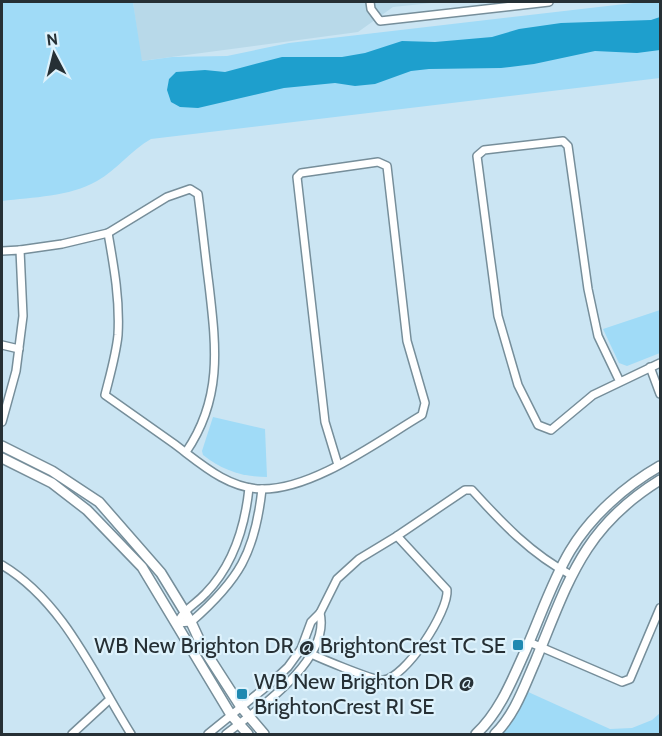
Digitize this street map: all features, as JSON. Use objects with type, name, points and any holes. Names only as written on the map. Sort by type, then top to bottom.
[{"type":"street","points":[[370,2],[371,9],[380,21],[549,2]]},
{"type":"street","points":[[620,382],[596,327],[588,289],[568,146],[563,141],[484,150],[477,156],[498,316],[518,385],[538,425],[551,430],[593,394],[620,382],[650,367],[660,363]]},
{"type":"street","points":[[108,233],[117,283],[119,315],[118,338],[105,395],[186,452],[204,468],[249,488],[262,489],[295,484],[338,465],[422,415],[425,403],[407,341],[387,165],[378,162],[301,172],[297,177],[325,422],[338,465]]},
{"type":"street","points":[[2,251],[62,244],[108,233],[167,197],[190,189],[198,194],[216,352],[208,408],[198,434],[186,452]]},
{"type":"street","points":[[2,422],[16,371],[23,316],[20,250]]},
{"type":"street","points":[[2,345],[19,349]]},
{"type":"street","points":[[650,367],[660,394]]},
{"type":"street","points":[[2,446],[52,471],[99,502],[161,573],[192,622],[203,648],[248,717],[264,735]]},
{"type":"street","points":[[2,459],[52,483],[87,510],[142,567],[231,715],[248,735]]},
{"type":"street","points":[[476,735],[496,709],[515,676],[560,569],[571,549],[601,513],[635,482],[660,466]]},
{"type":"street","points":[[495,735],[506,723],[518,701],[581,556],[624,506],[660,480]]},
{"type":"street","points":[[177,623],[184,610],[204,596],[225,568],[240,539],[246,516],[249,488]]},
{"type":"street","points":[[177,623],[192,622],[223,592],[243,563],[252,545],[262,489]]},
{"type":"street","points":[[208,735],[288,667],[301,649],[311,622],[320,613],[337,579],[358,559],[397,537],[465,489],[472,490],[524,544],[571,575]]},
{"type":"street","points":[[301,649],[311,655],[381,680],[391,678],[421,649],[438,620],[447,590],[397,537]]},
{"type":"street","points":[[2,565],[35,591],[57,616],[82,652],[131,735]]},
{"type":"street","points":[[529,642],[622,682],[630,679],[660,608]]},
{"type":"street","points":[[226,735],[282,690],[311,655],[322,624],[320,613]]},
{"type":"street","points":[[72,735],[109,700]]},
{"type":"shaded area","points":[[2,2],[133,2],[142,61],[172,57],[227,56],[289,43],[642,2],[660,2],[660,78],[151,139],[118,166],[86,186],[51,195],[2,201]]},
{"type":"shaded area","points":[[133,2],[441,2],[393,7],[358,32],[141,61]]},
{"type":"shaded area","points":[[660,17],[660,50],[637,53],[595,51],[534,64],[501,68],[411,71],[375,84],[355,86],[335,83],[284,88],[198,108],[180,107],[171,102],[167,90],[169,79],[176,72],[205,70],[225,72],[282,57],[342,57],[365,53],[402,41],[435,42],[492,37],[519,29],[561,23],[651,20]]},
{"type":"shaded area","points":[[660,310],[660,353],[627,366],[619,363],[603,329]]},
{"type":"shaded area","points":[[213,417],[265,429],[267,477],[233,472],[203,455],[202,451]]},
{"type":"shaded area","points":[[526,691],[610,729],[632,728],[652,720],[660,713],[660,734],[500,734]]},
{"type":"place","name":"WB New Brighton DR @ BrightonCrest TC SE","points":[[518,645]]},
{"type":"place","name":"WB New Brighton DR @ BrightonCrest RI SE","points":[[242,694]]}]
